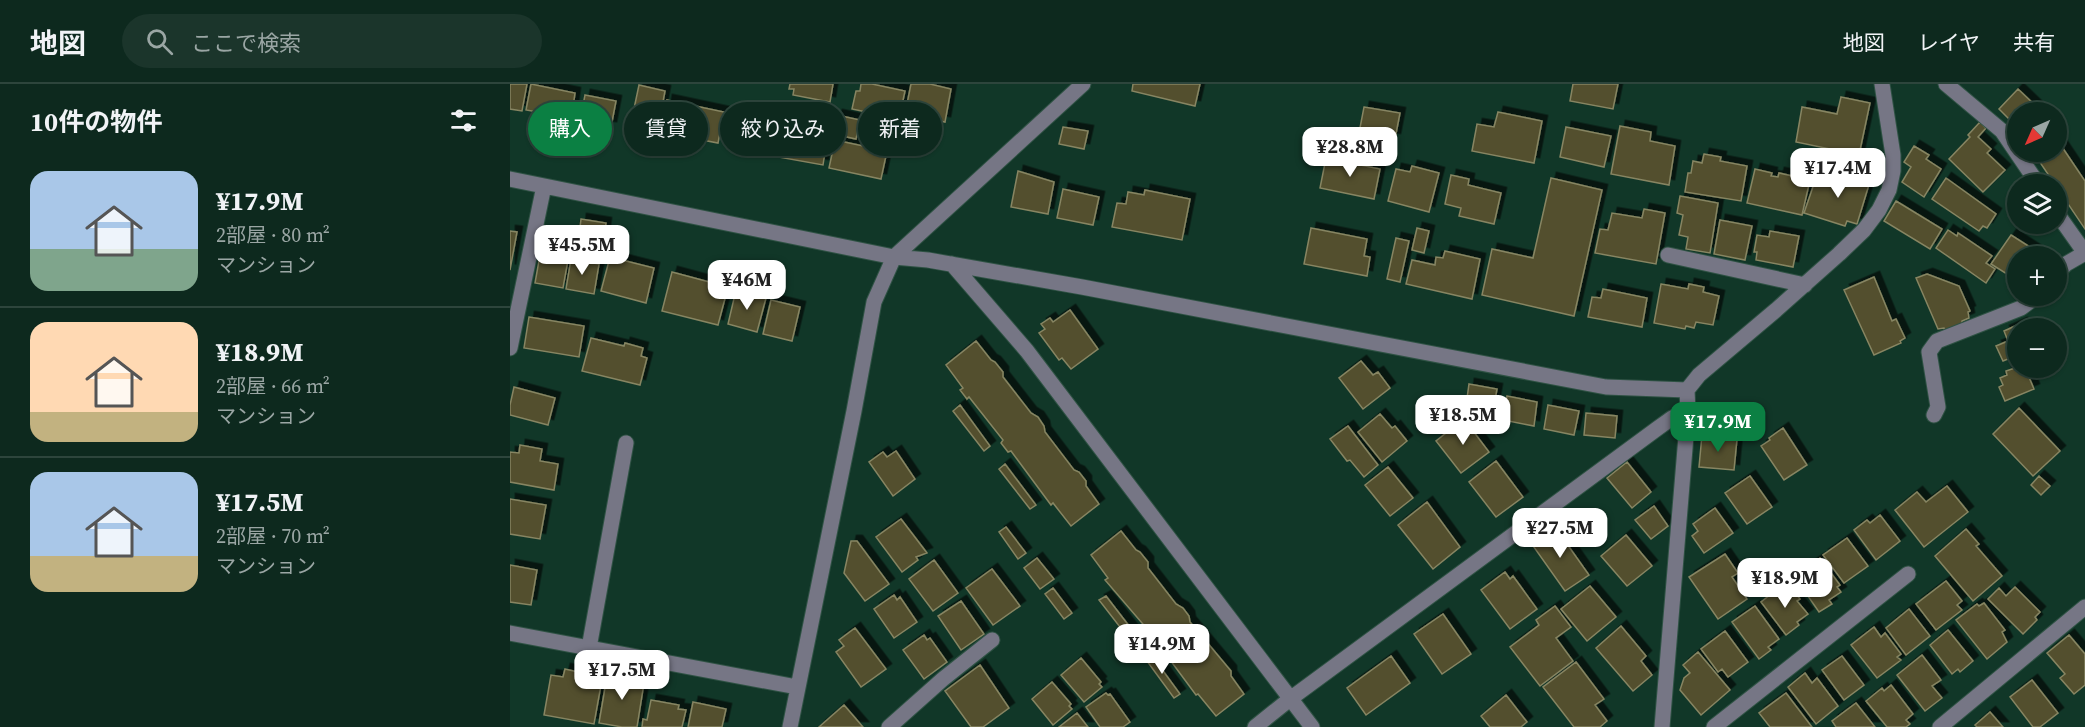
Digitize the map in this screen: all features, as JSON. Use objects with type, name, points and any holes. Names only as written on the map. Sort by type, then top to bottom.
[{"type":"street","points":[[790,727],[874,302],[894,257],[1081,84]]},
{"type":"street","points":[[1662,727],[1688,412],[1687,390],[1699,375],[1805,285],[1864,230],[1879,210],[1893,180],[1893,155],[1882,84]]},
{"type":"street","points":[[1946,84],[2002,131],[2031,174]]},
{"type":"street","points":[[510,179],[894,257],[952,264],[1606,387],[1687,390]]},
{"type":"street","points":[[510,348],[544,186]]},
{"type":"street","points":[[2067,228],[2085,253],[2067,263]]},
{"type":"street","points":[[1668,255],[1805,285]]},
{"type":"street","points":[[952,264],[1027,351],[1312,727]]},
{"type":"street","points":[[1934,415],[1938,406],[1929,352],[1931,347],[1937,341],[2024,306]]},
{"type":"street","points":[[1255,727],[1658,428],[1672,418],[1688,412]]},
{"type":"street","points":[[589,648],[626,443]]},
{"type":"street","points":[[1714,727],[1908,574]]},
{"type":"street","points":[[1940,727],[2085,607]]},
{"type":"street","points":[[510,633],[797,687]]},
{"type":"street","points":[[889,727],[943,679],[992,640]]},
{"type":"building","points":[[510,84],[527,84],[522,111],[510,109]]},
{"type":"building","points":[[531,84],[575,93],[574,102],[528,102],[528,110],[526,110]]},
{"type":"building","points":[[790,84],[833,84],[830,102],[793,95],[794,89],[789,89]]},
{"type":"building","points":[[861,84],[872,84],[905,91],[903,102],[858,102],[858,110],[852,109],[856,91],[860,91]]},
{"type":"building","points":[[911,84],[930,84],[951,89],[945,122],[942,121],[942,102],[907,102]]},
{"type":"building","points":[[1133,84],[1200,84],[1195,106],[1132,91]]},
{"type":"building","points":[[1573,84],[1618,84],[1613,109],[1570,101]]},
{"type":"building","points":[[639,85],[665,91],[663,102],[635,102]]},
{"type":"building","points":[[2018,89],[2032,102],[2007,102],[2007,117],[1999,109]]},
{"type":"building","points":[[585,95],[616,101],[612,122],[612,102],[584,102]]},
{"type":"building","points":[[1841,97],[1870,103],[1859,155],[1796,142],[1802,107],[1837,114]]},
{"type":"building","points":[[1364,107],[1400,113],[1395,139],[1359,133]]},
{"type":"building","points":[[708,109],[720,111],[718,143],[708,141]]},
{"type":"building","points":[[1498,112],[1542,121],[1534,163],[1472,151],[1477,124],[1494,127]]},
{"type":"building","points":[[846,117],[858,120],[856,139],[846,137]]},
{"type":"building","points":[[1980,122],[1986,128],[1978,137],[1991,149],[1987,153],[2005,170],[1983,192],[1949,159],[1970,137],[1968,135]]},
{"type":"building","points":[[1620,126],[1651,132],[1650,141],[1675,146],[1669,185],[1611,174]]},
{"type":"building","points":[[1063,127],[1088,131],[1084,149],[1059,144]]},
{"type":"building","points":[[1566,127],[1611,136],[1604,167],[1560,157]]},
{"type":"building","points":[[846,142],[858,145],[858,156],[886,156],[881,179],[829,168],[832,156],[846,156]]},
{"type":"building","points":[[1914,146],[1929,155],[1926,159],[1941,169],[1924,197],[1902,182],[1911,167],[1904,162]]},
{"type":"building","points":[[1704,154],[1721,157],[1720,161],[1747,166],[1741,201],[1685,192],[1688,173],[1691,173],[1693,161],[1702,163]]},
{"type":"building","points":[[2067,154],[2085,181],[2085,229],[2067,202],[2067,174],[2048,174],[2040,162],[2067,162]]},
{"type":"building","points":[[773,156],[824,156],[823,165]]},
{"type":"building","points":[[1326,158],[1380,169],[1374,199],[1320,188]]},
{"type":"building","points":[[1412,166],[1439,173],[1429,212],[1388,201],[1396,169],[1410,172]]},
{"type":"building","points":[[1755,169],[1772,173],[1771,176],[1778,177],[1779,173],[1810,180],[1802,215],[1747,203]]},
{"type":"building","points":[[1018,171],[1054,182],[1048,214],[1011,207]]},
{"type":"building","points":[[1855,172],[1871,178],[1857,224],[1847,221],[1845,226],[1804,213],[1816,178],[1823,181],[1826,173],[1852,182]]},
{"type":"building","points":[[1451,175],[1469,179],[1468,185],[1501,193],[1494,224],[1459,216],[1461,208],[1445,204]]},
{"type":"building","points":[[1551,178],[1602,190],[1574,316],[1482,295],[1492,249],[1533,258]]},
{"type":"building","points":[[1946,178],[1996,214],[1987,228],[1983,226],[1979,231],[1932,199]]},
{"type":"building","points":[[1063,189],[1099,197],[1093,225],[1057,218]]},
{"type":"building","points":[[1145,190],[1190,199],[1182,240],[1112,227],[1117,203],[1126,204],[1128,192],[1144,195]]},
{"type":"building","points":[[1680,196],[1718,203],[1710,253],[1686,249],[1688,237],[1679,235],[1683,215],[1677,213]]},
{"type":"building","points":[[1896,201],[1942,229],[1930,249],[1884,221]]},
{"type":"building","points":[[1644,209],[1665,213],[1656,264],[1595,253],[1600,229],[1608,230],[1612,213],[1642,218]]},
{"type":"building","points":[[581,219],[606,223],[601,258],[575,253],[576,248],[572,247],[575,227],[580,228]]},
{"type":"building","points":[[1720,220],[1752,226],[1745,260],[1714,254]]},
{"type":"building","points":[[1311,228],[1367,239],[1364,256],[1370,257],[1367,276],[1304,264]]},
{"type":"building","points":[[1417,228],[1429,231],[1424,253],[1412,250]]},
{"type":"building","points":[[1948,230],[1957,236],[1958,233],[1992,256],[1986,263],[1995,269],[1986,283],[1936,248]]},
{"type":"building","points":[[510,231],[517,232],[510,270]]},
{"type":"building","points":[[1770,231],[1799,236],[1793,267],[1756,260],[1757,252],[1754,252],[1757,235],[1769,237]]},
{"type":"building","points":[[2011,235],[2028,246],[2007,246],[2007,274],[1991,264]]},
{"type":"building","points":[[1396,238],[1409,241],[1400,282],[1387,279]]},
{"type":"building","points":[[1445,251],[1480,259],[1472,299],[1406,284],[1412,260],[1435,265],[1436,257],[1443,258]]},
{"type":"building","points":[[540,255],[568,260],[563,288],[535,283]]},
{"type":"building","points":[[610,257],[654,268],[646,303],[601,291]]},
{"type":"building","points":[[571,259],[599,264],[594,294],[566,289]]},
{"type":"building","points":[[672,272],[728,287],[718,325],[662,311]]},
{"type":"building","points":[[1927,274],[1959,286],[1970,311],[1968,312],[1969,318],[1962,321],[1962,324],[1945,331],[1944,328],[1938,329],[1916,278]]},
{"type":"building","points":[[1874,277],[1892,321],[1896,319],[1905,338],[1900,341],[1901,343],[1874,355],[1844,290]]},
{"type":"building","points":[[1661,284],[1688,289],[1689,284],[1704,287],[1703,292],[1719,296],[1713,325],[1696,322],[1694,328],[1686,326],[1685,329],[1654,323]]},
{"type":"building","points":[[1603,289],[1647,298],[1642,327],[1588,317],[1592,297],[1601,298]]},
{"type":"building","points":[[736,290],[766,298],[757,332],[728,324]]},
{"type":"building","points":[[771,300],[800,307],[792,341],[763,334]]},
{"type":"building","points":[[1070,310],[1098,349],[1071,369],[1062,358],[1059,360],[1039,333],[1045,329],[1041,324],[1050,318],[1053,322]]},
{"type":"building","points":[[529,317],[584,326],[579,357],[524,348]]},
{"type":"building","points":[[591,338],[643,348],[641,356],[647,358],[640,385],[582,371]]},
{"type":"building","points":[[976,341],[1003,372],[1003,377],[1031,413],[1038,417],[1045,432],[1074,470],[1079,472],[1086,481],[1086,486],[1099,504],[1071,526],[1053,503],[1051,505],[1011,451],[1008,452],[1001,443],[1003,440],[969,397],[967,399],[960,390],[963,388],[946,365]]},
{"type":"building","points":[[2007,341],[2007,359],[2003,361],[1996,346]]},
{"type":"building","points":[[1361,361],[1373,375],[1378,372],[1390,388],[1363,409],[1339,378]]},
{"type":"building","points":[[2007,375],[2007,378],[2029,378],[2034,389],[2005,401],[1999,387],[2003,385],[2000,378]]},
{"type":"building","points":[[1469,384],[1497,389],[1492,417],[1465,413]]},
{"type":"building","points":[[514,387],[555,398],[548,425],[510,415]]},
{"type":"building","points":[[1507,396],[1537,402],[1534,426],[1503,420]]},
{"type":"building","points":[[960,405],[990,446],[984,451],[953,411]]},
{"type":"building","points":[[1548,405],[1579,411],[1574,435],[1544,429]]},
{"type":"building","points":[[2019,408],[2060,451],[2033,476],[1993,434]]},
{"type":"building","points":[[1586,413],[1617,416],[1615,438],[1584,435]]},
{"type":"building","points":[[1380,414],[1392,428],[1395,426],[1407,441],[1382,462],[1358,432]]},
{"type":"building","points":[[1464,419],[1489,452],[1461,473],[1436,441]]},
{"type":"building","points":[[1348,426],[1378,465],[1364,477],[1350,460],[1347,461],[1330,439]]},
{"type":"building","points":[[1783,428],[1807,465],[1784,480],[1761,446]]},
{"type":"building","points":[[1702,435],[1737,439],[1734,470],[1699,467]]},
{"type":"building","points":[[520,445],[542,449],[540,461],[558,464],[554,490],[510,482],[510,452],[519,453]]},
{"type":"building","points":[[896,451],[915,479],[893,496],[869,462],[883,452],[887,457]]},
{"type":"building","points":[[1496,461],[1523,497],[1496,517],[1469,482]]},
{"type":"building","points":[[1627,462],[1651,492],[1632,508],[1607,478]]},
{"type":"building","points":[[1005,464],[1036,505],[1030,509],[999,469]]},
{"type":"building","points":[[1388,467],[1413,498],[1390,516],[1365,485]]},
{"type":"building","points":[[1750,476],[1772,507],[1747,524],[1725,493]]},
{"type":"building","points":[[2039,476],[2050,486],[2041,495],[2031,485]]},
{"type":"building","points":[[1947,486],[1968,512],[1924,547],[1895,510],[1917,492],[1926,502]]},
{"type":"building","points":[[510,499],[546,505],[540,539],[510,534]]},
{"type":"building","points":[[1427,502],[1460,547],[1433,569],[1398,525]]},
{"type":"building","points":[[1654,506],[1668,526],[1651,539],[1635,520]]},
{"type":"building","points":[[1715,508],[1733,533],[1704,553],[1692,536],[1698,531],[1693,524]]},
{"type":"building","points":[[1880,515],[1900,541],[1876,560],[1854,530],[1867,520],[1870,523]]},
{"type":"building","points":[[901,519],[927,553],[916,557],[918,560],[902,572],[876,537]]},
{"type":"building","points":[[1006,527],[1026,553],[1018,559],[999,532]]},
{"type":"building","points":[[1555,527],[1589,575],[1565,591],[1531,543]]},
{"type":"building","points":[[1966,529],[1979,544],[1976,546],[2002,576],[1973,601],[1935,556]]},
{"type":"building","points":[[1121,531],[1148,562],[1148,568],[1176,604],[1183,608],[1190,622],[1231,671],[1231,676],[1244,694],[1216,716],[1198,694],[1196,695],[1156,641],[1153,642],[1147,633],[1148,630],[1105,580],[1108,578],[1091,555]]},
{"type":"building","points":[[1626,535],[1652,566],[1627,586],[1601,556]]},
{"type":"building","points":[[1847,538],[1868,566],[1844,583],[1823,555]]},
{"type":"building","points":[[851,541],[857,541],[889,584],[865,601],[844,573]]},
{"type":"building","points":[[1725,554],[1738,573],[1732,577],[1747,599],[1718,619],[1689,577]]},
{"type":"building","points":[[1037,558],[1054,579],[1040,589],[1024,568]]},
{"type":"building","points":[[1820,558],[1840,585],[1837,587],[1841,592],[1829,600],[1832,604],[1819,612],[1794,576]]},
{"type":"building","points":[[934,560],[958,593],[933,611],[909,579]]},
{"type":"building","points":[[510,565],[537,570],[531,605],[510,602]]},
{"type":"building","points":[[992,569],[1020,606],[993,625],[966,588]]},
{"type":"building","points":[[1505,572],[1510,579],[1513,576],[1537,609],[1510,629],[1481,590]]},
{"type":"building","points":[[1946,581],[1962,601],[1957,605],[1962,610],[1936,630],[1916,604]]},
{"type":"building","points":[[1783,585],[1786,589],[1790,586],[1800,599],[1797,601],[1808,614],[1797,622],[1799,625],[1786,635],[1761,602]]},
{"type":"building","points":[[1590,586],[1616,617],[1587,641],[1561,609]]},
{"type":"building","points":[[2015,587],[2040,612],[2035,617],[2037,620],[2023,634],[1988,599],[1999,588],[2006,596]]},
{"type":"building","points":[[1053,588],[1072,613],[1064,619],[1045,594]]},
{"type":"building","points":[[894,595],[897,600],[900,597],[917,622],[894,638],[874,609]]},
{"type":"building","points":[[1106,596],[1136,635],[1130,640],[1099,600]]},
{"type":"building","points":[[961,601],[984,634],[961,650],[938,616]]},
{"type":"building","points":[[1984,603],[2005,630],[2002,632],[2007,642],[1987,659],[1956,620],[1977,604],[1979,606]]},
{"type":"building","points":[[1555,606],[1571,627],[1556,638],[1573,661],[1540,686],[1510,647],[1539,625],[1536,620]]},
{"type":"building","points":[[1755,606],[1779,639],[1768,647],[1771,650],[1759,659],[1732,622]]},
{"type":"building","points":[[1909,609],[1930,636],[1906,655],[1886,628]]},
{"type":"building","points":[[1443,614],[1471,654],[1442,674],[1414,634]]},
{"type":"building","points":[[1621,626],[1646,656],[1641,661],[1652,675],[1633,691],[1596,648]]},
{"type":"building","points":[[1874,627],[1881,637],[1885,633],[1901,654],[1897,657],[1901,660],[1877,678],[1851,645]]},
{"type":"building","points":[[855,628],[886,669],[861,687],[836,652],[844,646],[839,640]]},
{"type":"building","points":[[1948,630],[1973,661],[1960,672],[1958,669],[1952,674],[1930,645]]},
{"type":"building","points":[[1725,631],[1748,662],[1728,677],[1722,669],[1718,672],[1701,649]]},
{"type":"building","points":[[924,635],[927,640],[930,638],[947,662],[924,679],[903,650]]},
{"type":"building","points":[[2069,635],[2085,654],[2085,685],[2074,694],[2060,678],[2065,674],[2047,653]]},
{"type":"building","points":[[1698,652],[1730,690],[1701,715],[1680,690],[1684,678],[1690,673],[1683,665]]},
{"type":"building","points":[[1150,653],[1180,694],[1174,698],[1144,657]]},
{"type":"building","points":[[1922,655],[1941,680],[1932,686],[1942,698],[1925,711],[1897,675]]},
{"type":"building","points":[[1391,656],[1410,683],[1366,715],[1347,688]]},
{"type":"building","points":[[1842,656],[1864,685],[1844,700],[1822,670]]},
{"type":"building","points":[[1081,658],[1101,682],[1099,684],[1102,687],[1084,702],[1061,675]]},
{"type":"building","points":[[1576,662],[1604,699],[1595,705],[1607,721],[1600,727],[1574,727],[1543,687]]},
{"type":"building","points":[[980,665],[1009,708],[983,727],[971,727],[945,691]]},
{"type":"building","points":[[565,669],[578,672],[576,680],[601,685],[594,724],[544,715],[551,675],[563,677]]},
{"type":"building","points":[[623,672],[638,675],[637,682],[644,683],[637,727],[599,723],[607,676],[622,679]]},
{"type":"building","points":[[1805,673],[1812,683],[1817,678],[1838,706],[1816,724],[1788,687]]},
{"type":"building","points":[[2032,680],[2058,713],[2040,727],[2033,727],[2010,697]]},
{"type":"building","points":[[1052,682],[1071,704],[1069,706],[1072,709],[1053,725],[1032,699]]},
{"type":"building","points":[[1891,685],[1913,714],[1906,720],[1910,724],[1906,727],[1887,727],[1866,701],[1882,688],[1884,691]]},
{"type":"building","points":[[1106,693],[1110,694],[1130,722],[1123,727],[1100,727],[1086,707]]},
{"type":"building","points":[[1786,693],[1812,727],[1770,727],[1759,713]]},
{"type":"building","points":[[1506,695],[1527,722],[1521,727],[1490,727],[1481,716]]},
{"type":"building","points":[[651,700],[679,705],[678,709],[686,710],[682,727],[642,727],[643,719],[647,720]]},
{"type":"building","points":[[693,702],[726,709],[722,727],[688,727]]},
{"type":"building","points":[[1856,703],[1875,727],[1836,727],[1832,721]]},
{"type":"building","points":[[844,705],[863,727],[819,727]]},
{"type":"building","points":[[1990,712],[2003,727],[1977,727],[1975,725]]},
{"type":"building","points":[[1077,713],[1088,727],[1059,727]]}]
